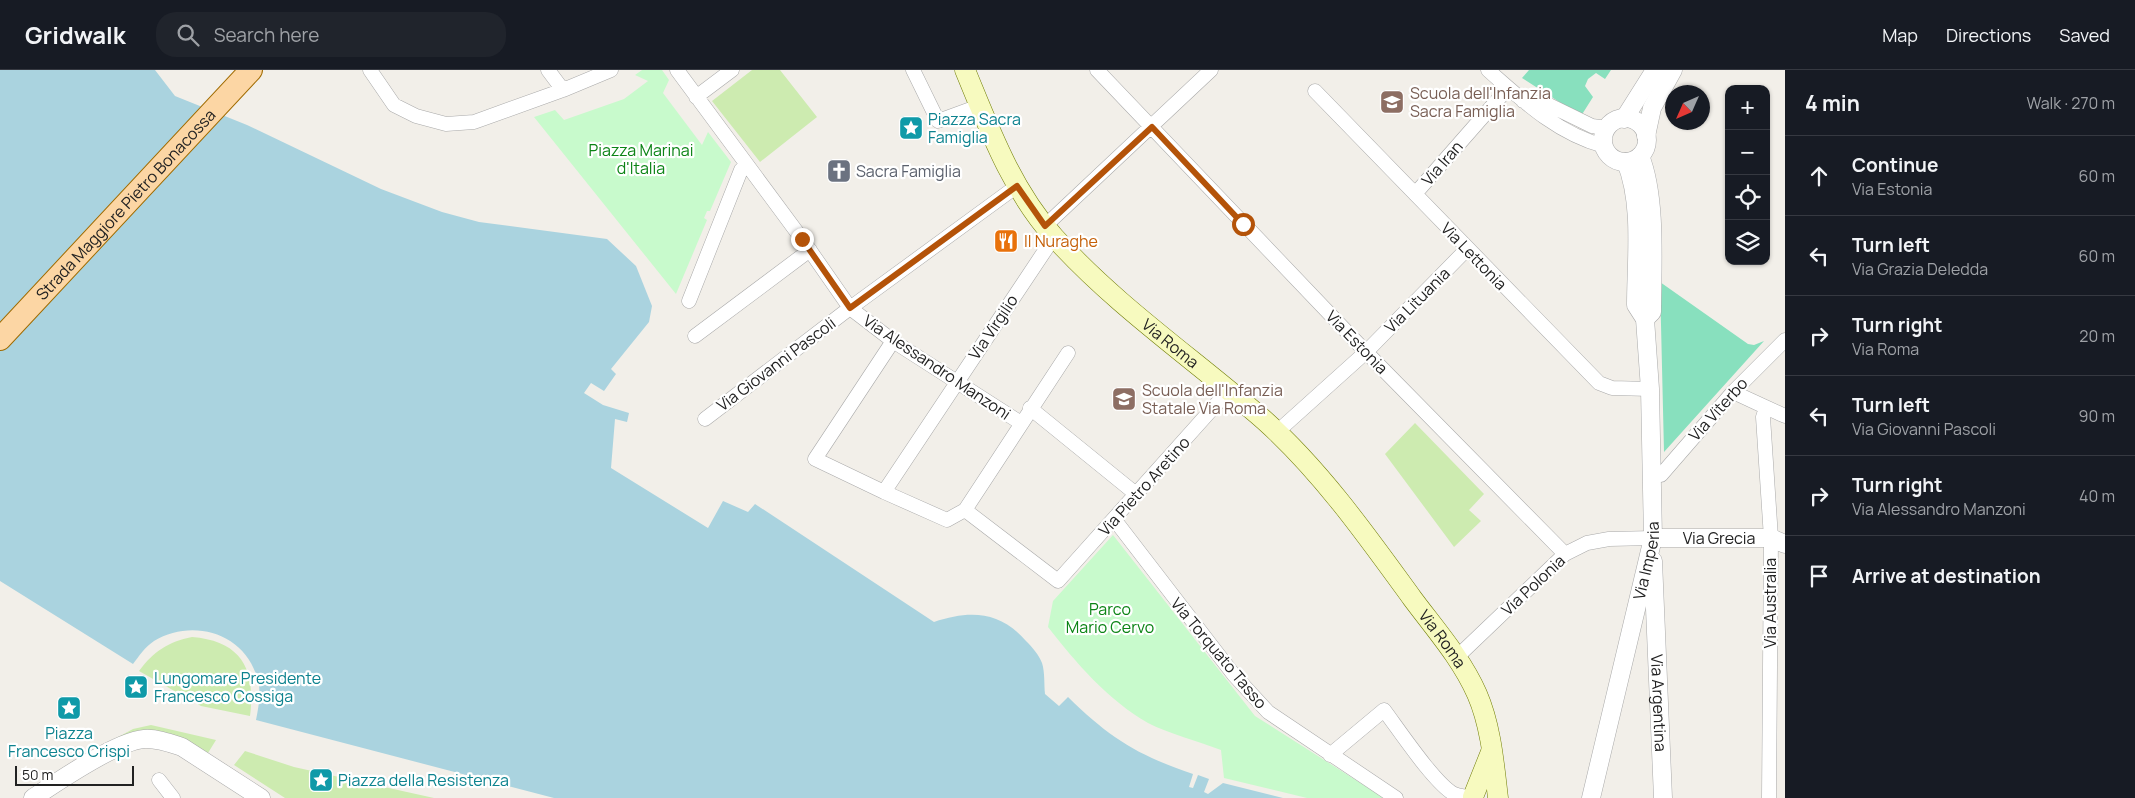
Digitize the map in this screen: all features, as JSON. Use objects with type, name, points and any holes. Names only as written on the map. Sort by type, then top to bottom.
[{"type":"main road","name":"Strada Maggiore Pietro Bonacossa","points":[[0,339],[251,70]]},
{"type":"main road","name":"Via Roma","points":[[965,70],[1000,155],[1017,186],[1050,231],[1108,290],[1277,432],[1328,487],[1457,657],[1478,696],[1492,750],[1498,798]]},
{"type":"main road","points":[[1473,797],[1492,750]]},
{"type":"main road","points":[[1473,797],[1489,793],[1498,798]]},
{"type":"street","points":[[370,70],[394,105],[416,116],[446,124],[474,122],[563,90],[611,70]]},
{"type":"street","points":[[548,70],[563,90]]},
{"type":"street","name":"Via Alessandro Manzoni","points":[[677,70],[810,250],[850,308],[893,341],[1021,423]]},
{"type":"street","points":[[696,97],[732,70]]},
{"type":"street","points":[[914,70],[938,121],[979,106]]},
{"type":"street","name":"Via Estonia","points":[[1097,70],[1366,352],[1565,554]]},
{"type":"street","name":"Via Virgilio","points":[[884,492],[956,382],[1050,231],[1211,70]]},
{"type":"street","points":[[1488,70],[1538,114],[1573,134],[1604,146]]},
{"type":"street","points":[[1624,119],[1655,70]]},
{"type":"street","points":[[1646,136],[1644,130],[1635,121],[1624,119],[1617,120],[1607,128],[1603,140],[1604,146],[1615,160],[1633,159],[1645,149],[1652,108],[1673,70]]},
{"type":"street","name":"Via Iran","points":[[1415,194],[1508,88]]},
{"type":"street","name":"Via Lettonia","points":[[1315,91],[1599,383],[1612,388],[1650,390]]},
{"type":"street","points":[[1523,100],[1549,105],[1592,126],[1607,128]]},
{"type":"street","name":"Via Imperia","points":[[1591,798],[1653,538],[1650,390],[1645,319],[1636,305],[1636,204],[1633,159]]},
{"type":"street","points":[[690,301],[741,170],[747,165]]},
{"type":"street","name":"Via Giovanni Pascoli","points":[[705,419],[850,308],[1017,186]]},
{"type":"street","name":"Via Lituania","points":[[1277,432],[1366,352],[1467,249]]},
{"type":"street","points":[[695,336],[810,250]]},
{"type":"street","name":"Via Viterbo","points":[[1652,475],[1661,475],[1733,392],[1785,340]]},
{"type":"street","points":[[893,341],[815,458],[947,520],[965,510],[1030,408],[1068,353]]},
{"type":"street","name":"Via Pietro Aretino","points":[[965,510],[1058,581],[1229,390]]},
{"type":"street","points":[[1733,392],[1785,416]]},
{"type":"street","name":"Via Alessandro Manzoni","points":[[1030,408],[1136,494]]},
{"type":"street","name":"Via Australia","points":[[1766,408],[1763,417],[1778,541],[1769,798]]},
{"type":"street","name":"Via Torquato Tasso","points":[[1114,519],[1245,689],[1268,712],[1396,798]]},
{"type":"street","name":"Via Polonia","points":[[1457,657],[1565,554],[1587,543],[1608,539],[1653,538]]},
{"type":"street","name":"Via Grecia","points":[[1653,538],[1778,541]]},
{"type":"street","name":"Via Argentina","points":[[1653,538],[1663,798]]},
{"type":"street","points":[[1636,608],[1655,609]]},
{"type":"street","points":[[1330,755],[1384,710],[1440,782],[1453,794],[1464,798],[1473,797]]},
{"type":"street","points":[[33,798],[119,746],[146,738],[169,742],[182,747],[261,798]]},
{"type":"street","points":[[159,780],[173,798]]},
{"type":"green space","name":"Piazza Marinai d'Italia","points":[[642,70],[662,70],[669,80],[663,93],[702,145],[708,132],[731,162],[710,211],[707,211],[704,218],[707,220],[676,294],[534,117],[555,110],[564,120],[624,99],[648,81],[635,75]]},
{"type":"green space","points":[[752,70],[780,70],[817,117],[760,162],[712,101]]},
{"type":"green space","points":[[1529,70],[1611,70],[1605,79],[1596,73],[1588,79],[1585,86],[1593,97],[1581,116],[1522,78]]},
{"type":"green space","points":[[1660,282],[1748,344],[1754,345],[1764,341],[1664,452]]},
{"type":"green space","points":[[1415,423],[1484,494],[1469,510],[1481,521],[1454,547],[1385,454]]},
{"type":"green space","name":"Parco Mario Cervo","points":[[1113,535],[1255,716],[1384,798],[1307,798],[1224,778],[1221,750],[1148,723],[1133,714],[1106,692],[1070,654],[1048,627],[1053,601]]},
{"type":"green space","points":[[192,637],[223,645],[234,652],[242,661],[250,685],[250,716],[201,706],[139,671],[162,648]]},
{"type":"green space","points":[[151,725],[216,740],[208,753],[185,741],[109,742],[133,729]]},
{"type":"green space","name":"Piazza della Resistenza","points":[[245,751],[294,767],[434,798],[285,798],[234,765]]},
{"type":"water","points":[[0,70],[155,70],[175,96],[247,125],[381,189],[442,212],[479,222],[607,239],[636,266],[652,306],[649,322],[611,369],[616,374],[604,391],[591,383],[584,393],[603,405],[629,413],[627,422],[615,419],[611,468],[708,528],[723,501],[748,512],[755,504],[934,622],[947,618],[972,615],[984,616],[1006,624],[1031,646],[1041,660],[1045,694],[1059,706],[1068,697],[1097,724],[1125,744],[1156,760],[1193,774],[1189,787],[1193,788],[1198,775],[1209,779],[1204,792],[1208,794],[1223,783],[1283,798],[554,798],[256,720],[259,703],[259,685],[249,659],[227,639],[213,633],[198,630],[168,634],[151,643],[133,664],[0,581]]},
{"type":"place","name":"Scuola dell'Infanzia Sacra Famiglia","points":[[1392,102]]},
{"type":"place","name":"Piazza Sacra Famiglia","points":[[911,128]]},
{"type":"place","name":"Sacra Famiglia","points":[[839,171]]},
{"type":"place","name":"Il Nuraghe","points":[[1006,241]]},
{"type":"place","name":"Scuola dell'Infanzia Statale Via Roma","points":[[1124,399]]},
{"type":"place","name":"Lungomare Presidente Francesco Cossiga","points":[[136,687]]},
{"type":"place","name":"Piazza Francesco Crispi","points":[[69,708]]},
{"type":"place","name":"Piazza della Resistenza","points":[[321,780]]},
{"type":"route","points":[[802,239],[850,308],[1017,186],[1045,226],[1152,127],[1243,224]]}]
